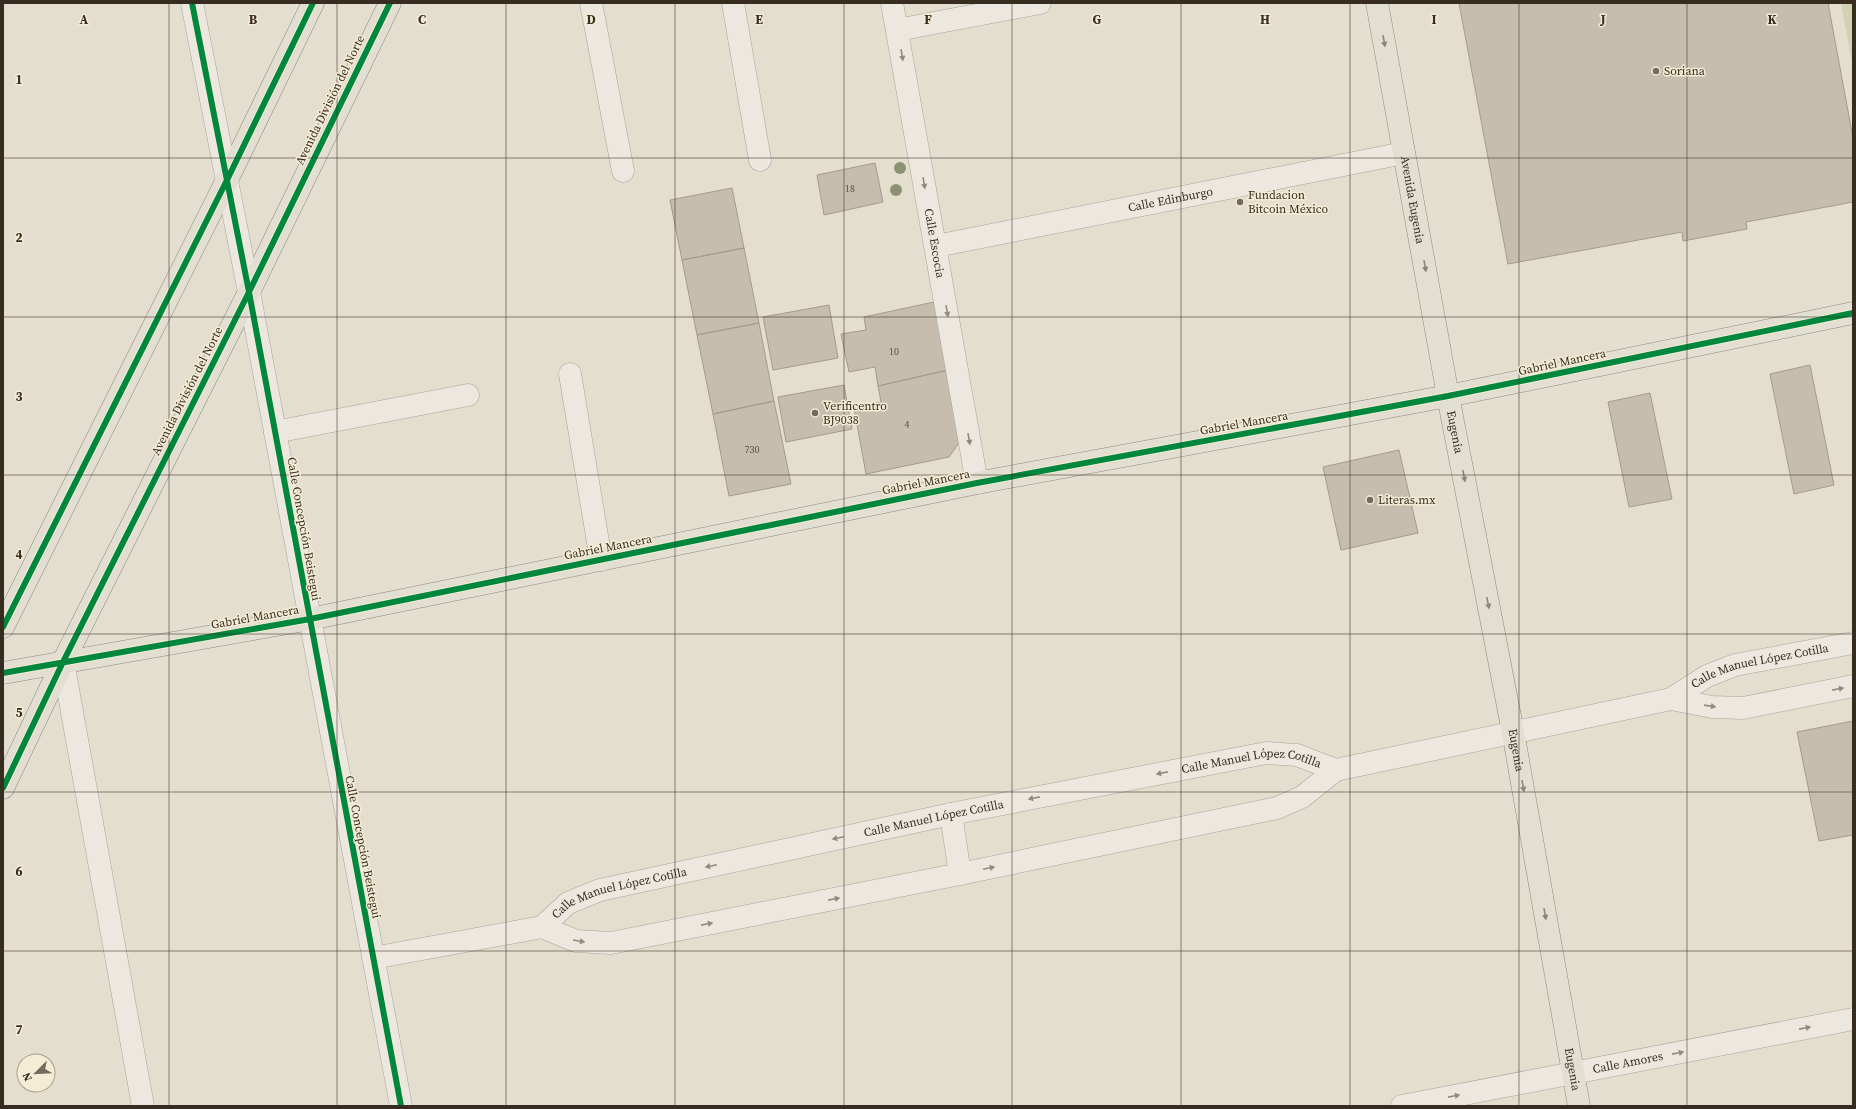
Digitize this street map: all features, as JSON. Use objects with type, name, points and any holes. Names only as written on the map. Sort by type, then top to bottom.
[{"type":"main road","points":[[3,627],[227,180],[313,3]]},
{"type":"main road","name":"Avenida División del Norte","points":[[3,788],[64,662],[249,292],[390,3]]},
{"type":"main road","name":"Avenida Eugenia","points":[[1377,3],[1448,396]]},
{"type":"main road","name":"Gabriel Mancera","points":[[3,673],[310,618],[977,483],[1448,396],[1853,313]]},
{"type":"main road","name":"Eugenia","points":[[1448,396],[1513,732],[1579,1106]]},
{"type":"street","name":"Calle Concepción Beistegui","points":[[192,3],[249,292],[401,1106]]},
{"type":"street","points":[[591,3],[623,171]]},
{"type":"street","points":[[733,3],[760,160]]},
{"type":"street","name":"Calle Escocia","points":[[892,3],[977,483]]},
{"type":"street","points":[[897,30],[1040,3]]},
{"type":"street","name":"Calle Edinburgo","points":[[936,246],[1404,153]]},
{"type":"street","points":[[570,374],[601,560]]},
{"type":"street","points":[[275,432],[468,395]]},
{"type":"street","name":"Calle Manuel López Cotilla","points":[[542,927],[576,941],[611,943],[960,874],[1277,808],[1302,797],[1336,770],[1671,699],[1707,676],[1735,665],[1853,643]]},
{"type":"street","points":[[64,662],[143,1106]]},
{"type":"street","name":"Calle Manuel López Cotilla","points":[[1671,699],[1712,707],[1742,708],[1853,686]]},
{"type":"street","name":"Calle Manuel López Cotilla","points":[[373,958],[542,927],[568,903],[600,890],[950,814],[1266,753],[1296,755],[1336,770]]},
{"type":"street","points":[[950,814],[960,874]]},
{"type":"street","name":"Calle Amores","points":[[1402,1106],[1853,1019]]},
{"type":"green space","points":[[1841,3],[1853,3],[1853,68]]},
{"type":"building","name":"Soriana","points":[[1459,3],[1828,3],[1853,138],[1853,202],[1746,222],[1747,229],[1683,241],[1682,232],[1508,264]]},
{"type":"building","points":[[875,163],[883,202],[824,215],[817,175]]},
{"type":"building","points":[[732,188],[744,248],[682,260],[670,200]]},
{"type":"building","points":[[744,248],[759,323],[697,335],[682,260]]},
{"type":"building","points":[[934,302],[948,370],[878,386],[875,367],[849,372],[841,334],[866,330],[864,317]]},
{"type":"building","points":[[829,305],[838,358],[773,370],[763,317]]},
{"type":"building","points":[[759,323],[774,401],[713,414],[697,335]]},
{"type":"building","points":[[1810,365],[1834,485],[1794,494],[1770,374]]},
{"type":"building","points":[[948,370],[961,440],[949,457],[866,474],[854,408],[881,402],[878,386]]},
{"type":"building","name":"Verificentro BJ9038","points":[[844,385],[852,429],[786,442],[778,397]]},
{"type":"building","points":[[1650,393],[1672,499],[1629,507],[1608,402]]},
{"type":"building","points":[[774,401],[791,484],[729,496],[713,414]]},
{"type":"building","name":"Literas.mx","points":[[1399,450],[1418,533],[1341,550],[1323,467]]},
{"type":"building","points":[[1853,721],[1853,835],[1819,841],[1797,732]]},
{"type":"cycle path","points":[[192,3],[249,292],[401,1106]]},
{"type":"cycle path","points":[[3,627],[227,180],[313,3]]},
{"type":"cycle path","points":[[3,788],[63,662],[249,292],[390,3]]},
{"type":"cycle path","points":[[3,673],[310,619],[977,483],[1448,396],[1853,313]]},
{"type":"place","name":"Soriana","points":[[1656,71]]},
{"type":"place","name":"Fundacion Bitcoin México","points":[[1240,202]]},
{"type":"place","name":"Verificentro BJ9038","points":[[815,413]]},
{"type":"place","name":"Literas.mx","points":[[1370,500]]}]
